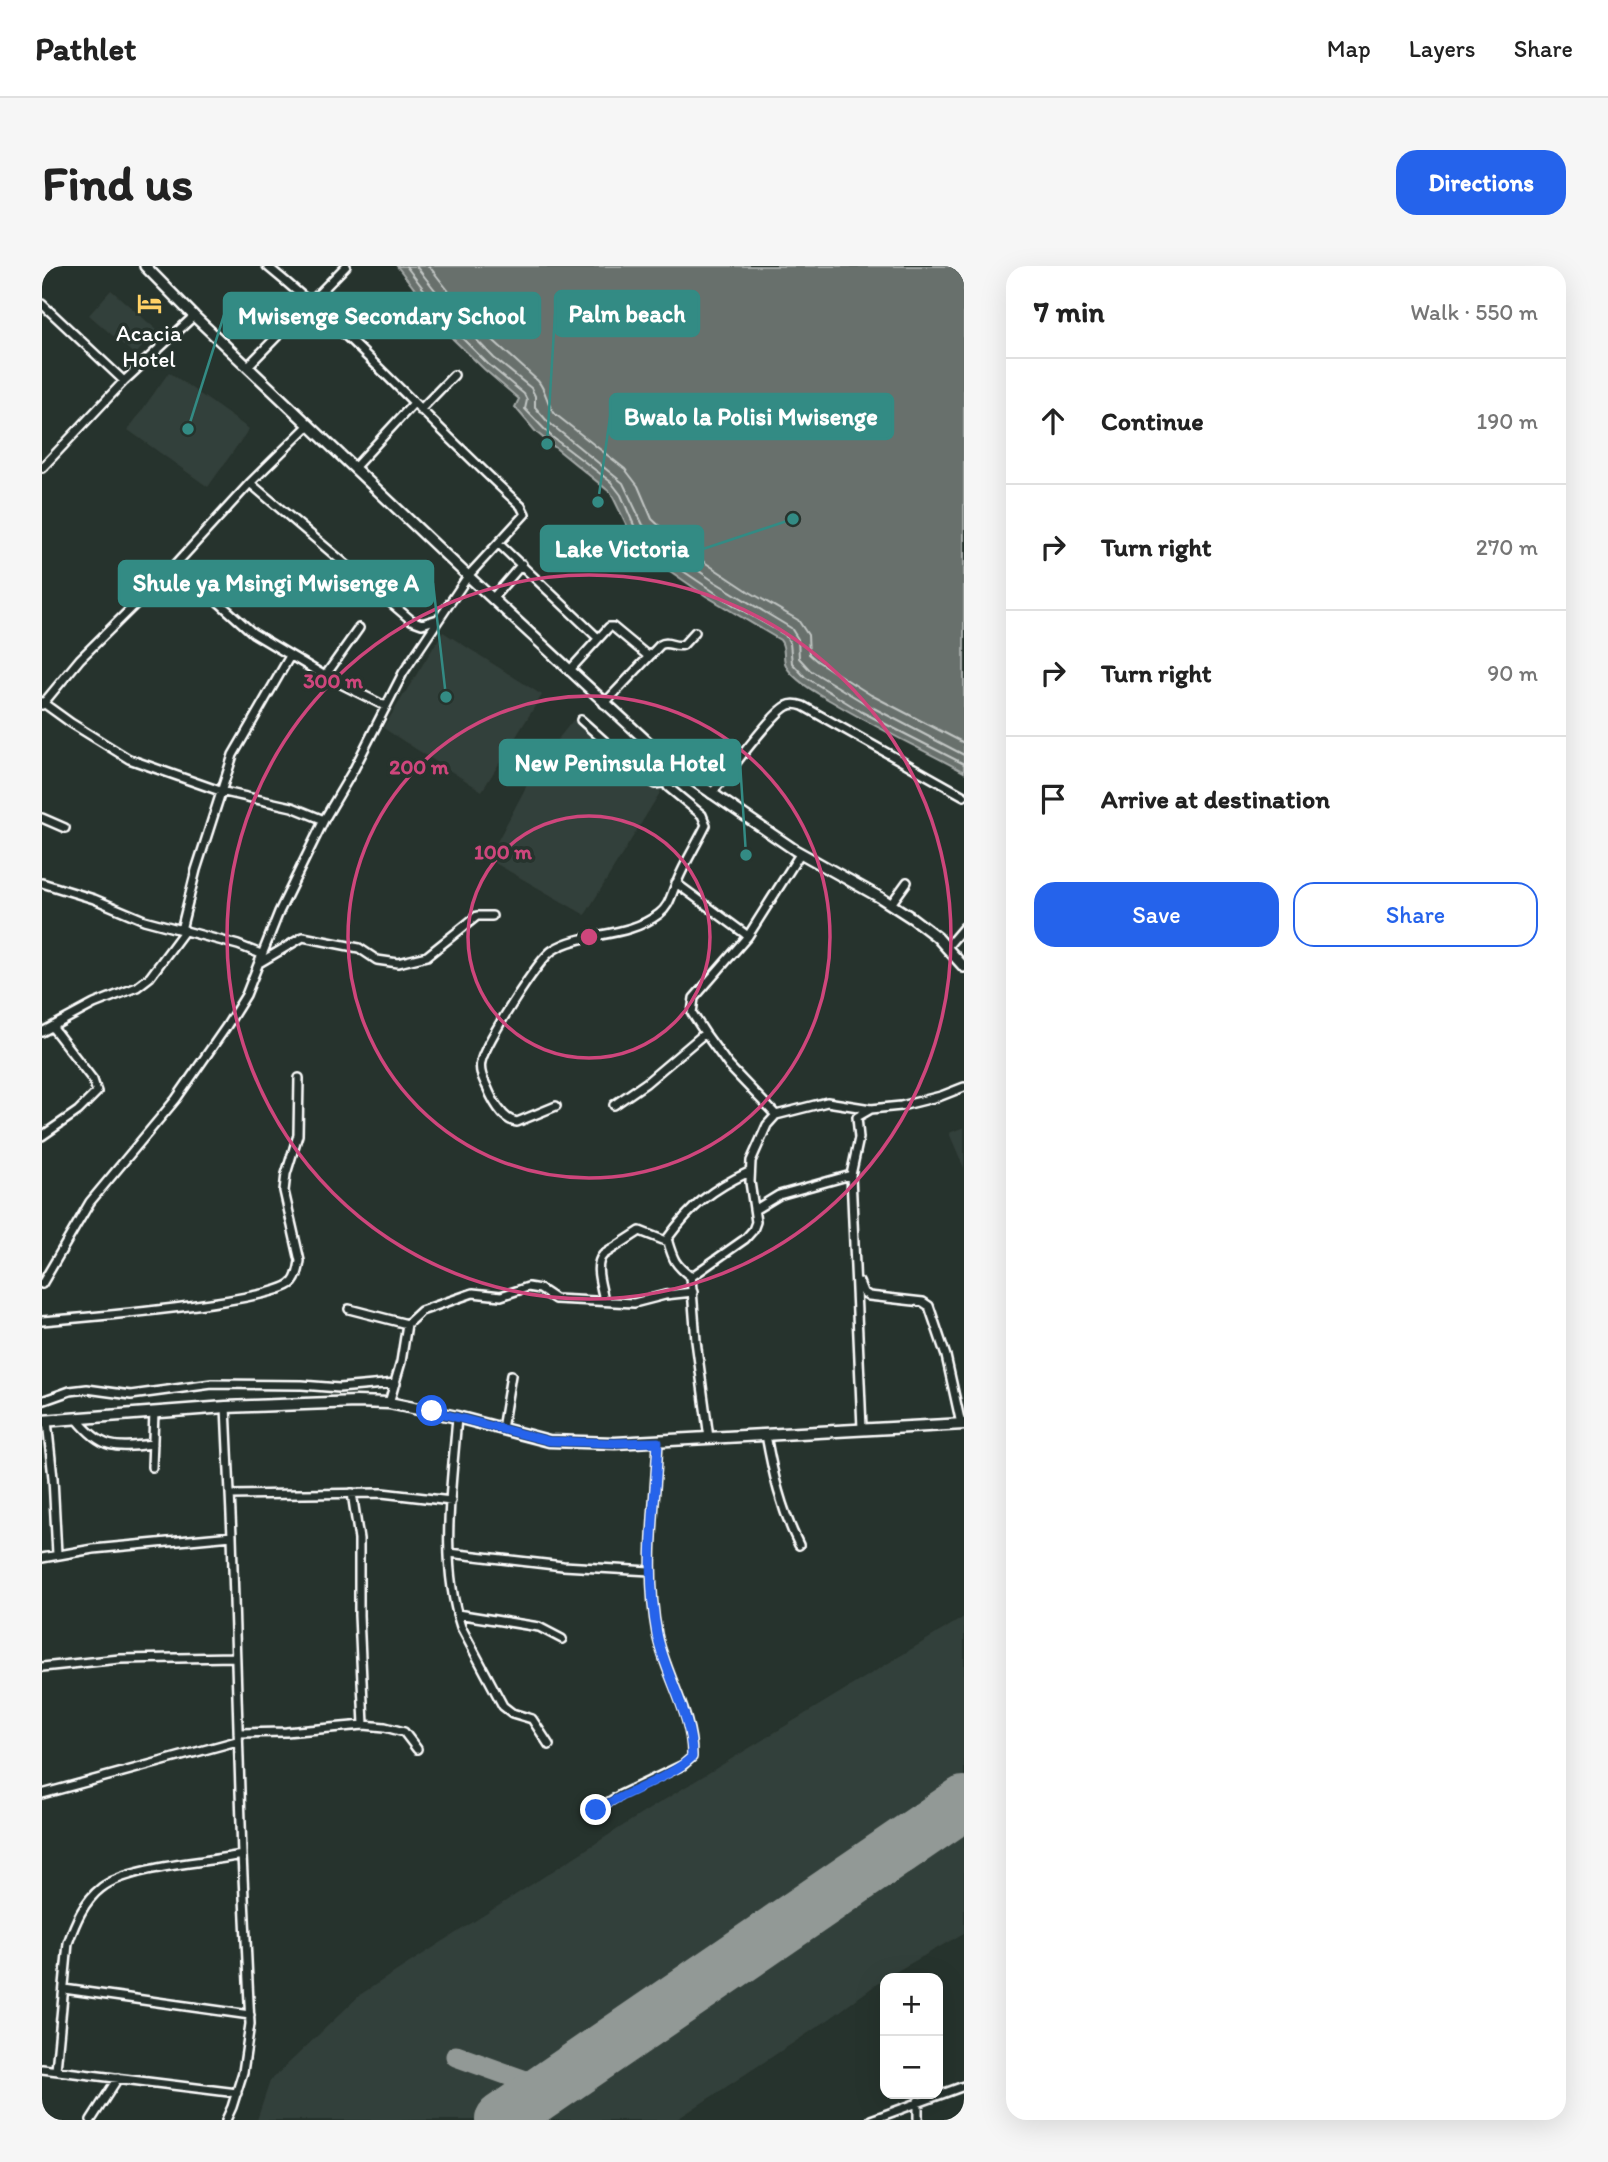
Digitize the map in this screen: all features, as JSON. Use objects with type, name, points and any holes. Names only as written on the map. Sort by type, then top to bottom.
[{"type":"main road","points":[[44,1421],[226,1407],[356,1402],[389,1404],[457,1416],[549,1441],[603,1443],[963,1424]]},
{"type":"street","points":[[145,266],[247,367],[492,599],[678,770],[800,853],[891,904],[928,929],[964,967]]},
{"type":"street","points":[[42,1284],[90,1202],[145,1138],[206,1058],[246,995],[261,954],[324,820],[354,769],[385,706],[438,619],[468,576],[523,517],[523,508],[310,302],[267,266]]},
{"type":"street","points":[[247,367],[346,266]]},
{"type":"street","points":[[42,304],[124,381]]},
{"type":"street","points":[[42,468],[124,381],[194,316]]},
{"type":"street","points":[[420,410],[454,375]]},
{"type":"street","points":[[354,468],[413,404]]},
{"type":"street","points":[[309,425],[250,483],[176,564],[80,659],[43,704],[129,759],[220,791],[292,807],[324,820]]},
{"type":"street","points":[[250,483],[411,620],[422,624],[438,619]]},
{"type":"street","points":[[499,544],[598,638]]},
{"type":"street","points":[[176,564],[253,633],[325,676],[385,706]]},
{"type":"street","points":[[492,599],[522,564]]},
{"type":"street","points":[[569,671],[606,629],[613,627],[648,656]]},
{"type":"street","points":[[325,676],[359,628]]},
{"type":"street","points":[[604,704],[663,643],[683,645],[695,632]]},
{"type":"street","points":[[42,1032],[94,1004],[137,987],[150,977],[183,930],[192,881],[233,755],[290,656]]},
{"type":"street","points":[[711,794],[774,717],[787,706],[794,704],[803,706],[964,796]]},
{"type":"street","points":[[581,720],[654,784],[669,782],[678,770]]},
{"type":"street","points":[[556,1106],[512,1122],[489,1094],[480,1064],[485,1050],[536,968],[551,951],[574,942],[632,929],[662,912],[670,901],[706,822],[702,815],[671,792],[669,782]]},
{"type":"street","points":[[42,818],[65,828]]},
{"type":"street","points":[[776,1115],[729,1066],[692,1013],[694,998],[748,936],[800,853]]},
{"type":"street","points":[[891,904],[907,882]]},
{"type":"street","points":[[42,883],[94,899],[144,920],[238,945],[261,954]]},
{"type":"street","points":[[676,883],[748,936]]},
{"type":"street","points":[[259,963],[303,937],[359,948],[377,960],[388,963],[416,960],[438,948],[475,917],[492,916]]},
{"type":"street","points":[[947,947],[961,936],[964,926]]},
{"type":"street","points":[[42,1136],[78,1111],[97,1092],[93,1080],[52,1027]]},
{"type":"street","points":[[614,1105],[646,1083],[705,1033]]},
{"type":"street","points":[[42,1321],[99,1317],[224,1301],[271,1292],[293,1282],[300,1261],[284,1191],[286,1174],[298,1135],[299,1078]]},
{"type":"street","points":[[691,1277],[753,1230],[756,1209],[750,1172],[755,1151],[767,1125],[776,1115],[827,1102],[871,1109],[901,1106],[941,1097],[964,1087]]},
{"type":"street","points":[[862,1429],[851,1175],[859,1138],[857,1117],[871,1109]]},
{"type":"street","points":[[709,1438],[696,1341],[691,1277],[677,1266],[667,1239],[684,1216],[700,1201],[750,1172]]},
{"type":"street","points":[[756,1209],[779,1195],[851,1175]]},
{"type":"street","points":[[604,1301],[598,1266],[603,1255],[639,1231],[669,1242]]},
{"type":"street","points":[[856,1275],[866,1295],[923,1302],[929,1306],[946,1356],[963,1424]]},
{"type":"street","points":[[389,1404],[396,1383],[407,1324],[421,1311],[473,1293],[501,1296],[528,1287],[536,1288],[555,1299],[634,1303],[665,1295],[693,1292]]},
{"type":"street","points":[[349,1309],[407,1324]]},
{"type":"street","points":[[502,1429],[511,1375]]},
{"type":"street","points":[[42,1401],[70,1391],[87,1389],[131,1395],[212,1384],[339,1388],[396,1383]]},
{"type":"street","points":[[226,1407],[250,2015],[246,2052],[237,2093],[226,2120]]},
{"type":"street","points":[[152,1467],[154,1412]]},
{"type":"street","points":[[457,1416],[449,1553],[457,1614],[461,1627],[503,1706],[512,1713],[532,1719],[549,1745]]},
{"type":"street","points":[[77,1419],[89,1434],[105,1445],[118,1447],[153,1444]]},
{"type":"street","points":[[44,1421],[53,1478],[57,1554]]},
{"type":"street","points":[[766,1435],[773,1477],[799,1545]]},
{"type":"street","points":[[596,1810],[620,1795],[683,1765],[692,1757],[690,1733],[662,1654],[650,1571],[658,1442]]},
{"type":"street","points":[[352,1493],[359,1539],[364,1725]]},
{"type":"street","points":[[230,1495],[382,1493],[451,1501]]},
{"type":"street","points":[[42,1558],[149,1542],[233,1536]]},
{"type":"street","points":[[449,1553],[551,1565],[650,1571]]},
{"type":"street","points":[[457,1614],[540,1627],[562,1639]]},
{"type":"street","points":[[42,1667],[120,1659],[235,1657]]},
{"type":"street","points":[[42,1794],[238,1737],[364,1725],[404,1732],[417,1749]]},
{"type":"street","points":[[56,2070],[68,1943],[87,1902],[100,1888],[131,1874],[242,1855]]},
{"type":"street","points":[[64,1989],[250,2015]]},
{"type":"street","points":[[42,2069],[237,2093]]},
{"type":"street","points":[[91,2120],[118,2078]]},
{"type":"street","points":[[871,2120],[964,2086]]},
{"type":"street","points":[[918,2101],[918,2120]]},
{"type":"shaded area","points":[[111,290],[157,330],[135,355],[89,315]]},
{"type":"shaded area","points":[[169,372],[249,429],[208,487],[128,430]]},
{"type":"shaded area","points":[[443,632],[542,695],[482,791],[383,728]]},
{"type":"shaded area","points":[[574,719],[661,791],[585,915],[488,859],[538,764]]},
{"type":"shaded area","points":[[964,1127],[964,1168],[949,1133]]},
{"type":"shaded area","points":[[964,1617],[964,1933],[894,1973],[880,1973],[880,1982],[831,2018],[676,2120],[257,2120],[270,2081],[361,1994],[646,1811]]},
{"type":"water","points":[[397,266],[964,266],[964,772],[864,720],[810,688],[787,669],[780,640],[706,596],[667,569],[631,534],[611,493],[536,432],[515,407],[519,399],[453,339]]},
{"type":"taxiway","points":[[456,2056],[548,2089]]},
{"type":"runway","points":[[502,2120],[964,1803]]},
{"type":"place","name":"Acacia Hotel","points":[[149,303]]},
{"type":"place","name":"Mwisenge Secondary School","points":[[188,429]]},
{"type":"place","name":"Palm beach","points":[[547,444]]},
{"type":"place","name":"Bwalo la Polisi Mwisenge","points":[[598,502]]},
{"type":"place","name":"Lake Victoria","points":[[793,519]]},
{"type":"place","name":"Shule ya Msingi Mwisenge A","points":[[446,697]]},
{"type":"place","name":"New Peninsula Hotel","points":[[746,855]]},
{"type":"route","points":[[432,1411],[549,1441],[658,1442],[650,1571],[654,1613],[662,1654],[688,1725],[692,1757],[671,1772],[620,1795],[596,1810]]}]
